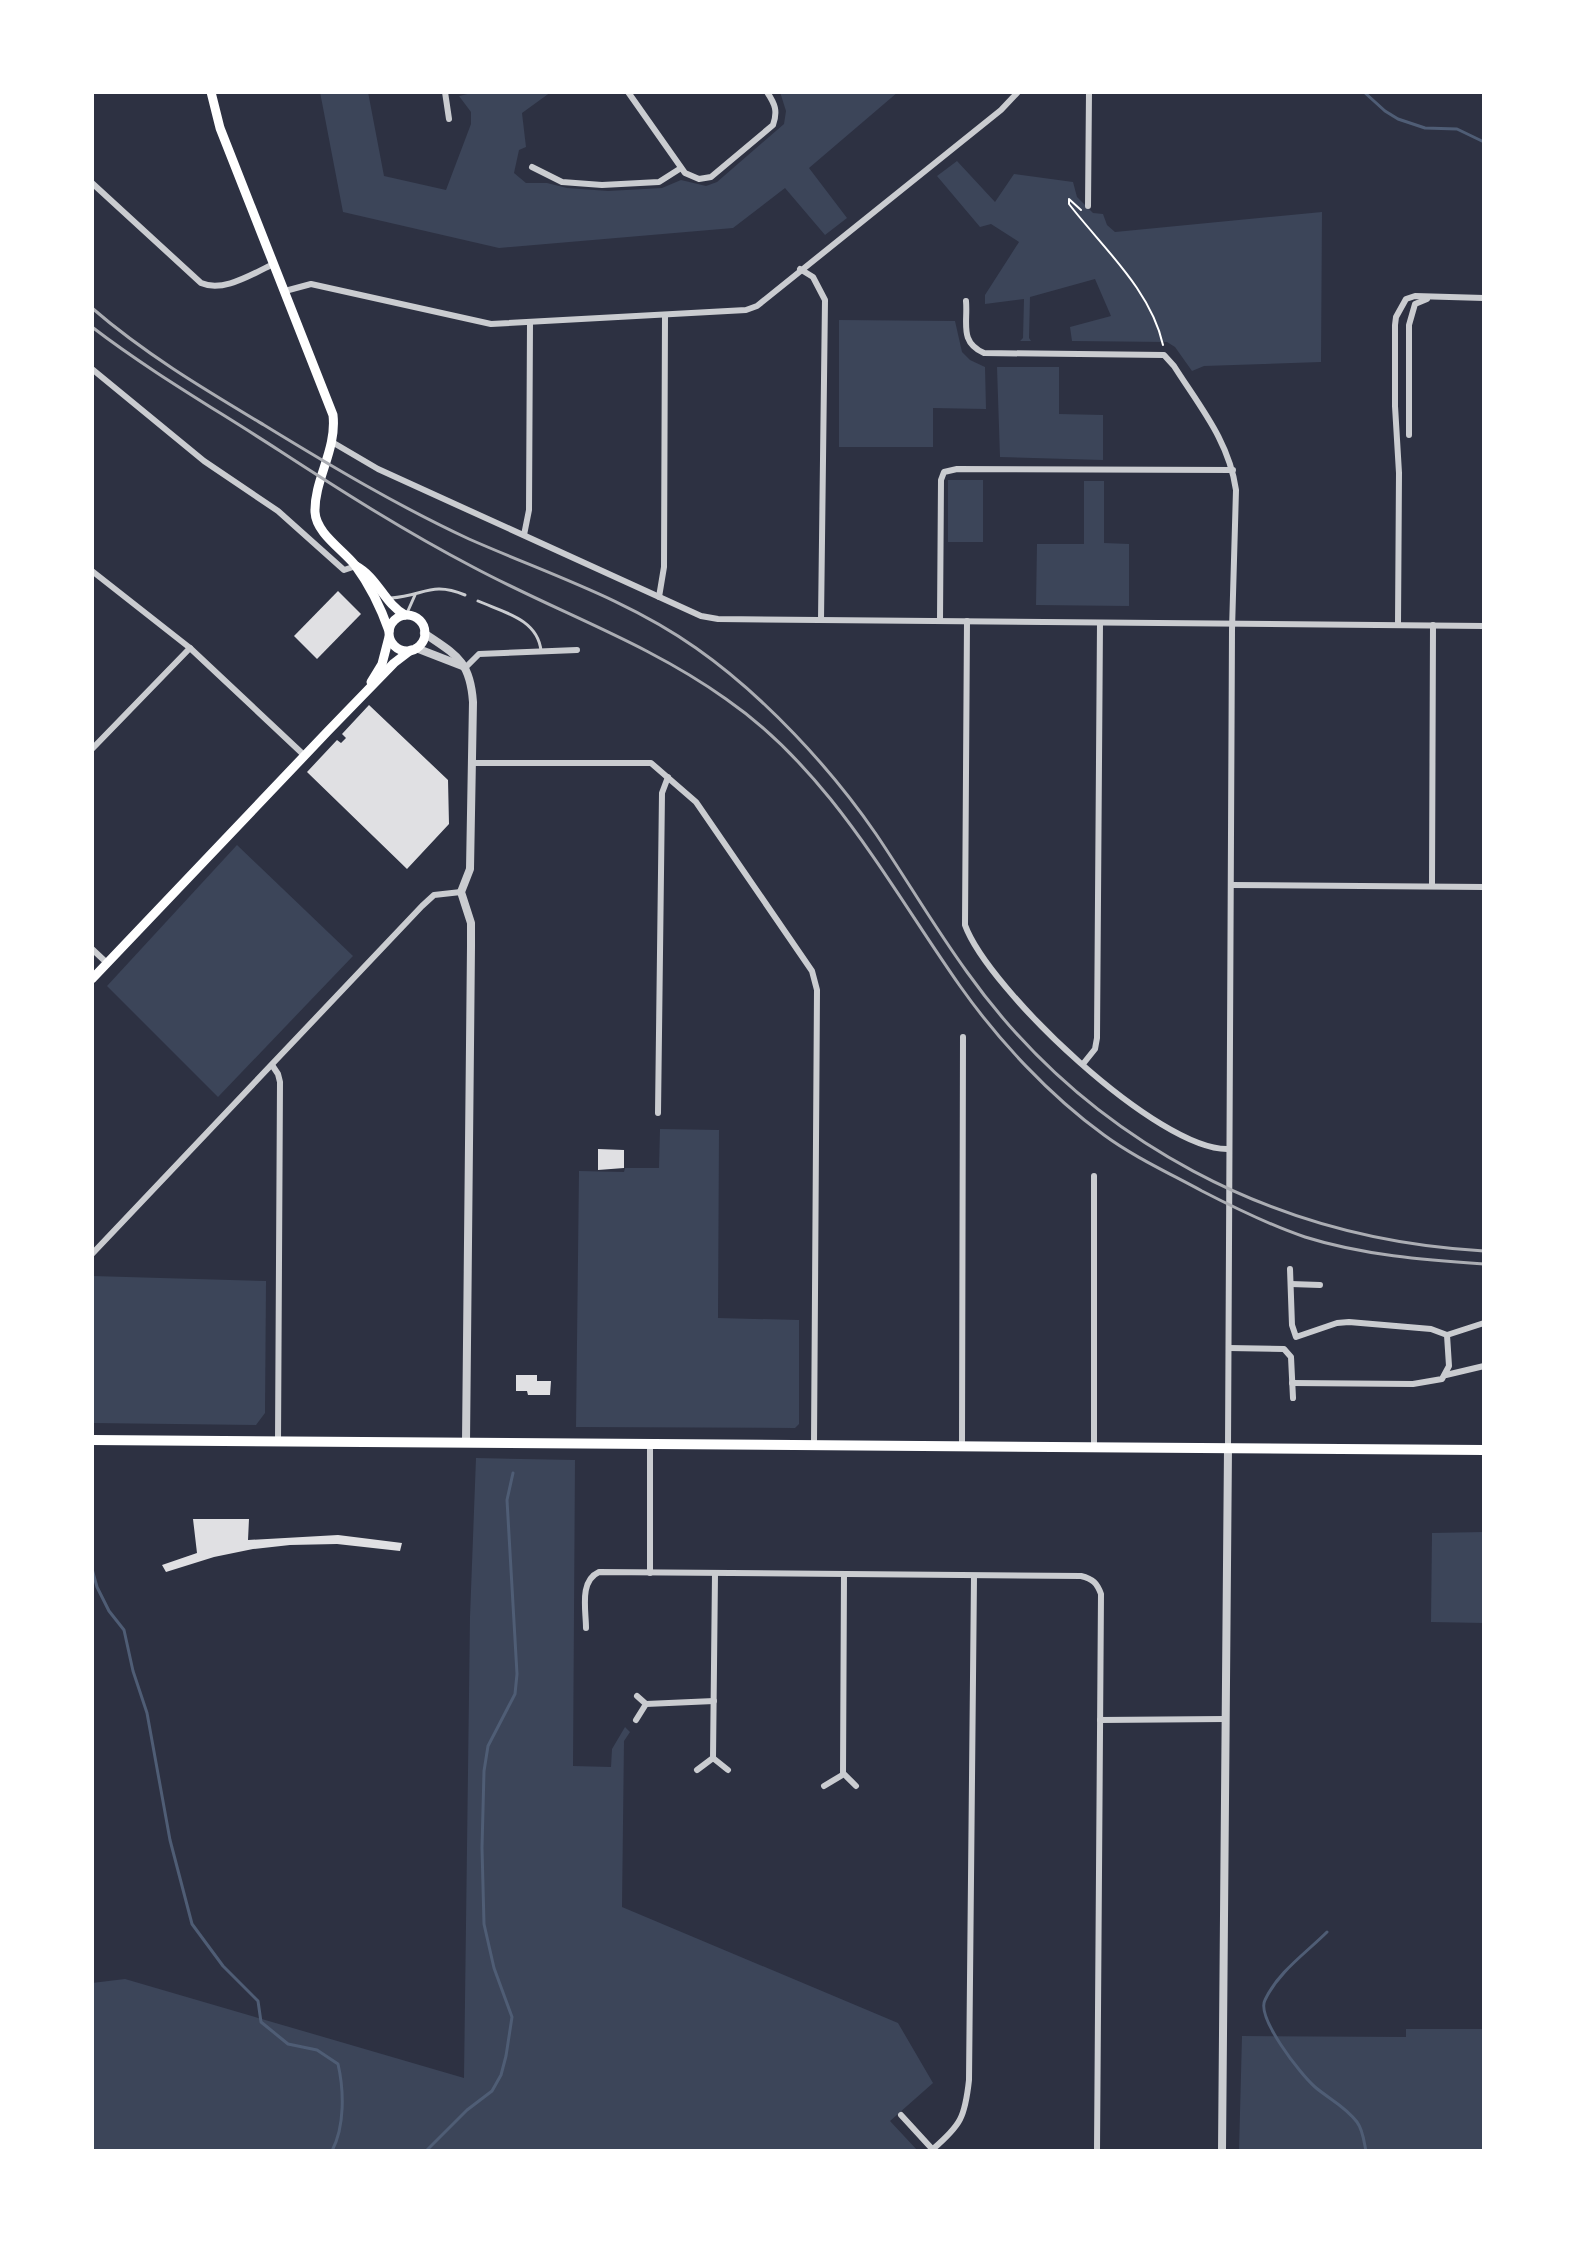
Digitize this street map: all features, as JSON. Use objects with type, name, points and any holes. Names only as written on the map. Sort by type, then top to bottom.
[{"type":"main road","points":[[211,92],[220,128],[333,415],[331,445],[315,511],[319,526],[356,566],[381,611],[395,646],[414,649]]},
{"type":"main road","points":[[92,979],[394,663],[414,649],[424,633],[421,622],[406,615],[387,598],[368,573],[356,566]]},
{"type":"main road","points":[[360,698],[382,664],[394,620],[406,615]]},
{"type":"main road","points":[[92,1440],[1484,1450]]},
{"type":"street","points":[[445,92],[449,119]]},
{"type":"street","points":[[628,92],[685,173],[699,179],[711,177],[773,125],[775,104],[767,92]]},
{"type":"street","points":[[285,291],[311,284],[491,324],[746,310],[757,306],[1001,110],[1018,92]]},
{"type":"street","points":[[1088,206],[1089,92]]},
{"type":"street","points":[[532,167],[562,182],[602,185],[659,182],[681,168]]},
{"type":"street","points":[[92,183],[201,283],[210,287],[224,285],[274,264]]},
{"type":"street","points":[[800,269],[813,277],[825,300],[821,620]]},
{"type":"street","points":[[1398,625],[1396,317],[1406,299],[1415,296],[1484,298]]},
{"type":"street","points":[[1409,435],[1407,406],[1411,311],[1415,304],[1430,297]]},
{"type":"street","points":[[966,301],[966,337],[970,345],[984,353],[1164,355],[1227,449],[1236,490],[1222,2151]]},
{"type":"street","points":[[659,597],[664,567],[665,315]]},
{"type":"street","points":[[524,535],[529,510],[530,323]]},
{"type":"street","points":[[92,369],[204,461],[278,511],[344,570],[356,566]]},
{"type":"street","points":[[1395,406],[1407,406]]},
{"type":"street","points":[[331,445],[701,616],[718,619],[1484,626]]},
{"type":"street","points":[[940,621],[941,480],[944,472],[957,469],[1233,470]]},
{"type":"street","points":[[92,571],[190,648],[305,756]]},
{"type":"street","points":[[967,621],[965,925],[971,940],[1020,1005],[1083,1064],[1150,1117],[1204,1146],[1229,1149]]},
{"type":"street","points":[[1083,1064],[1095,1049],[1097,1038],[1100,623]]},
{"type":"street","points":[[1432,886],[1433,625]]},
{"type":"street","points":[[424,633],[452,651],[465,668],[473,702],[470,869],[461,892],[471,923],[466,1442]]},
{"type":"street","points":[[92,749],[190,648]]},
{"type":"street","points":[[414,649],[465,668]]},
{"type":"street","points":[[465,668],[479,654],[577,650]]},
{"type":"street","points":[[472,763],[651,763],[696,802],[812,971],[817,990],[814,1444]]},
{"type":"street","points":[[658,1113],[662,793],[668,777]]},
{"type":"street","points":[[1231,885],[1484,887]]},
{"type":"street","points":[[92,1254],[422,906],[434,895],[461,892]]},
{"type":"street","points":[[92,949],[107,963]]},
{"type":"street","points":[[962,1445],[963,1037]]},
{"type":"street","points":[[272,1065],[280,1082],[278,1441]]},
{"type":"street","points":[[1094,1176],[1094,1447]]},
{"type":"street","points":[[1290,1269],[1292,1325],[1296,1337]]},
{"type":"street","points":[[1291,1284],[1320,1285]]},
{"type":"street","points":[[1229,1348],[1284,1349],[1296,1337],[1337,1323],[1431,1329],[1447,1335],[1484,1323]]},
{"type":"street","points":[[1292,1383],[1413,1384],[1442,1379],[1449,1366],[1447,1335]]},
{"type":"street","points":[[1284,1349],[1291,1357],[1293,1398]]},
{"type":"street","points":[[1446,1375],[1484,1366]]},
{"type":"street","points":[[650,1444],[650,1573]]},
{"type":"street","points":[[586,1628],[586,1584],[591,1576],[599,1572],[1081,1576],[1097,1585],[1101,1594],[1097,2151]]},
{"type":"street","points":[[713,1758],[715,1574]]},
{"type":"street","points":[[844,1574],[843,1774],[856,1786]]},
{"type":"street","points":[[901,2115],[934,2150],[955,2129],[966,2107],[969,2080],[974,1577]]},
{"type":"street","points":[[637,1696],[646,1704],[714,1701]]},
{"type":"street","points":[[636,1720],[646,1704]]},
{"type":"street","points":[[1100,1720],[1225,1719]]},
{"type":"street","points":[[713,1758],[728,1770]]},
{"type":"street","points":[[697,1770],[713,1758]]},
{"type":"street","points":[[824,1786],[843,1774]]},
{"type":"lane","points":[[387,598],[444,587],[465,595]]},
{"type":"lane","points":[[406,615],[415,595]]},
{"type":"lane","points":[[478,601],[526,622],[536,634],[541,651]]},
{"type":"path","points":[[1088,206],[1080,210],[1068,200],[1078,216],[1102,241],[1146,305],[1163,342],[1164,355]]},
{"type":"shaded area","points":[[320,92],[368,92],[384,176],[446,190],[471,124],[471,112],[459,96],[476,92],[551,92],[522,113],[526,147],[519,150],[514,173],[526,183],[608,191],[662,188],[681,180],[706,186],[717,182],[784,124],[786,111],[780,92],[898,92],[809,168],[847,218],[825,235],[785,188],[733,228],[499,248],[343,212]]},
{"type":"shaded area","points":[[957,161],[995,202],[1014,174],[1073,182],[1077,197],[1093,213],[1103,214],[1107,225],[1115,232],[1322,212],[1321,362],[1204,366],[1192,371],[1175,347],[1167,342],[1072,341],[1070,327],[1111,316],[1095,279],[1030,297],[1031,341],[1020,341],[1023,338],[1024,299],[985,304],[985,295],[1019,242],[991,224],[980,227],[937,176]]},
{"type":"shaded area","points":[[839,320],[955,321],[962,352],[985,367],[986,409],[933,408],[933,447],[839,447]]},
{"type":"shaded area","points":[[997,367],[1059,367],[1059,414],[1103,415],[1103,460],[1000,457]]},
{"type":"shaded area","points":[[948,480],[983,480],[983,542],[948,542]]},
{"type":"shaded area","points":[[1084,481],[1104,481],[1104,543],[1129,544],[1129,606],[1036,605],[1037,544],[1084,544]]},
{"type":"shaded area","points":[[237,845],[353,956],[218,1097],[107,986]]},
{"type":"shaded area","points":[[660,1129],[719,1130],[718,1318],[799,1320],[799,1424],[795,1428],[576,1427],[579,1171],[624,1172],[625,1168],[659,1168]]},
{"type":"shaded area","points":[[92,1276],[266,1281],[265,1413],[256,1425],[92,1423]]},
{"type":"shaded area","points":[[476,1458],[575,1460],[573,1766],[611,1767],[612,1749],[625,1727],[630,1732],[624,1741],[622,1907],[898,2023],[933,2083],[890,2121],[918,2151],[92,2151],[92,1983],[125,1979],[464,2078],[470,1617]]},
{"type":"shaded area","points":[[1484,1532],[1484,1623],[1431,1622],[1432,1533]]},
{"type":"shaded area","points":[[1406,2029],[1484,2029],[1484,2151],[1239,2151],[1242,2036],[1406,2037]]},
{"type":"building","points":[[338,591],[361,614],[317,659],[294,636]]},
{"type":"building","points":[[369,705],[448,780],[449,824],[407,869],[307,772],[337,740],[341,743],[346,738],[342,734]]},
{"type":"building","points":[[598,1149],[624,1150],[624,1168],[598,1170]]},
{"type":"building","points":[[516,1375],[537,1375],[537,1381],[551,1381],[550,1395],[528,1395],[527,1391],[516,1391]]},
{"type":"building","points":[[193,1519],[249,1519],[248,1540],[338,1535],[402,1543],[400,1551],[337,1544],[253,1549],[166,1572],[162,1565],[197,1553]]},
{"type":"waterway","points":[[1364,92],[1398,119],[1425,128],[1457,129],[1484,142]]},
{"type":"waterway","points":[[426,2151],[467,2110],[492,2091],[501,2075],[512,2017],[494,1968],[484,1924],[482,1848],[484,1771],[488,1746],[515,1694],[517,1674],[507,1500],[513,1473]]},
{"type":"waterway","points":[[92,1569],[109,1611],[124,1630],[147,1713],[170,1840],[192,1924],[223,1966],[258,2001],[261,2022],[288,2044],[317,2050],[338,2064],[342,2108],[332,2151]]},
{"type":"waterway","points":[[1327,1932],[1277,1981],[1265,2000],[1264,2008],[1273,2032],[1300,2070],[1315,2087],[1357,2122],[1366,2151]]},
{"type":"railway","points":[[92,308],[175,370],[365,485],[469,539],[642,615],[721,667],[770,710],[838,783],[876,834],[967,972],[1015,1032],[1070,1086],[1129,1132],[1193,1171],[1261,1203],[1333,1227],[1407,1243],[1484,1251]]},
{"type":"railway","points":[[92,327],[161,376],[399,526],[505,583],[665,661],[726,699],[763,728],[827,795],[991,1027],[1045,1085],[1115,1143],[1227,1204],[1305,1237],[1371,1252],[1484,1264]]}]
